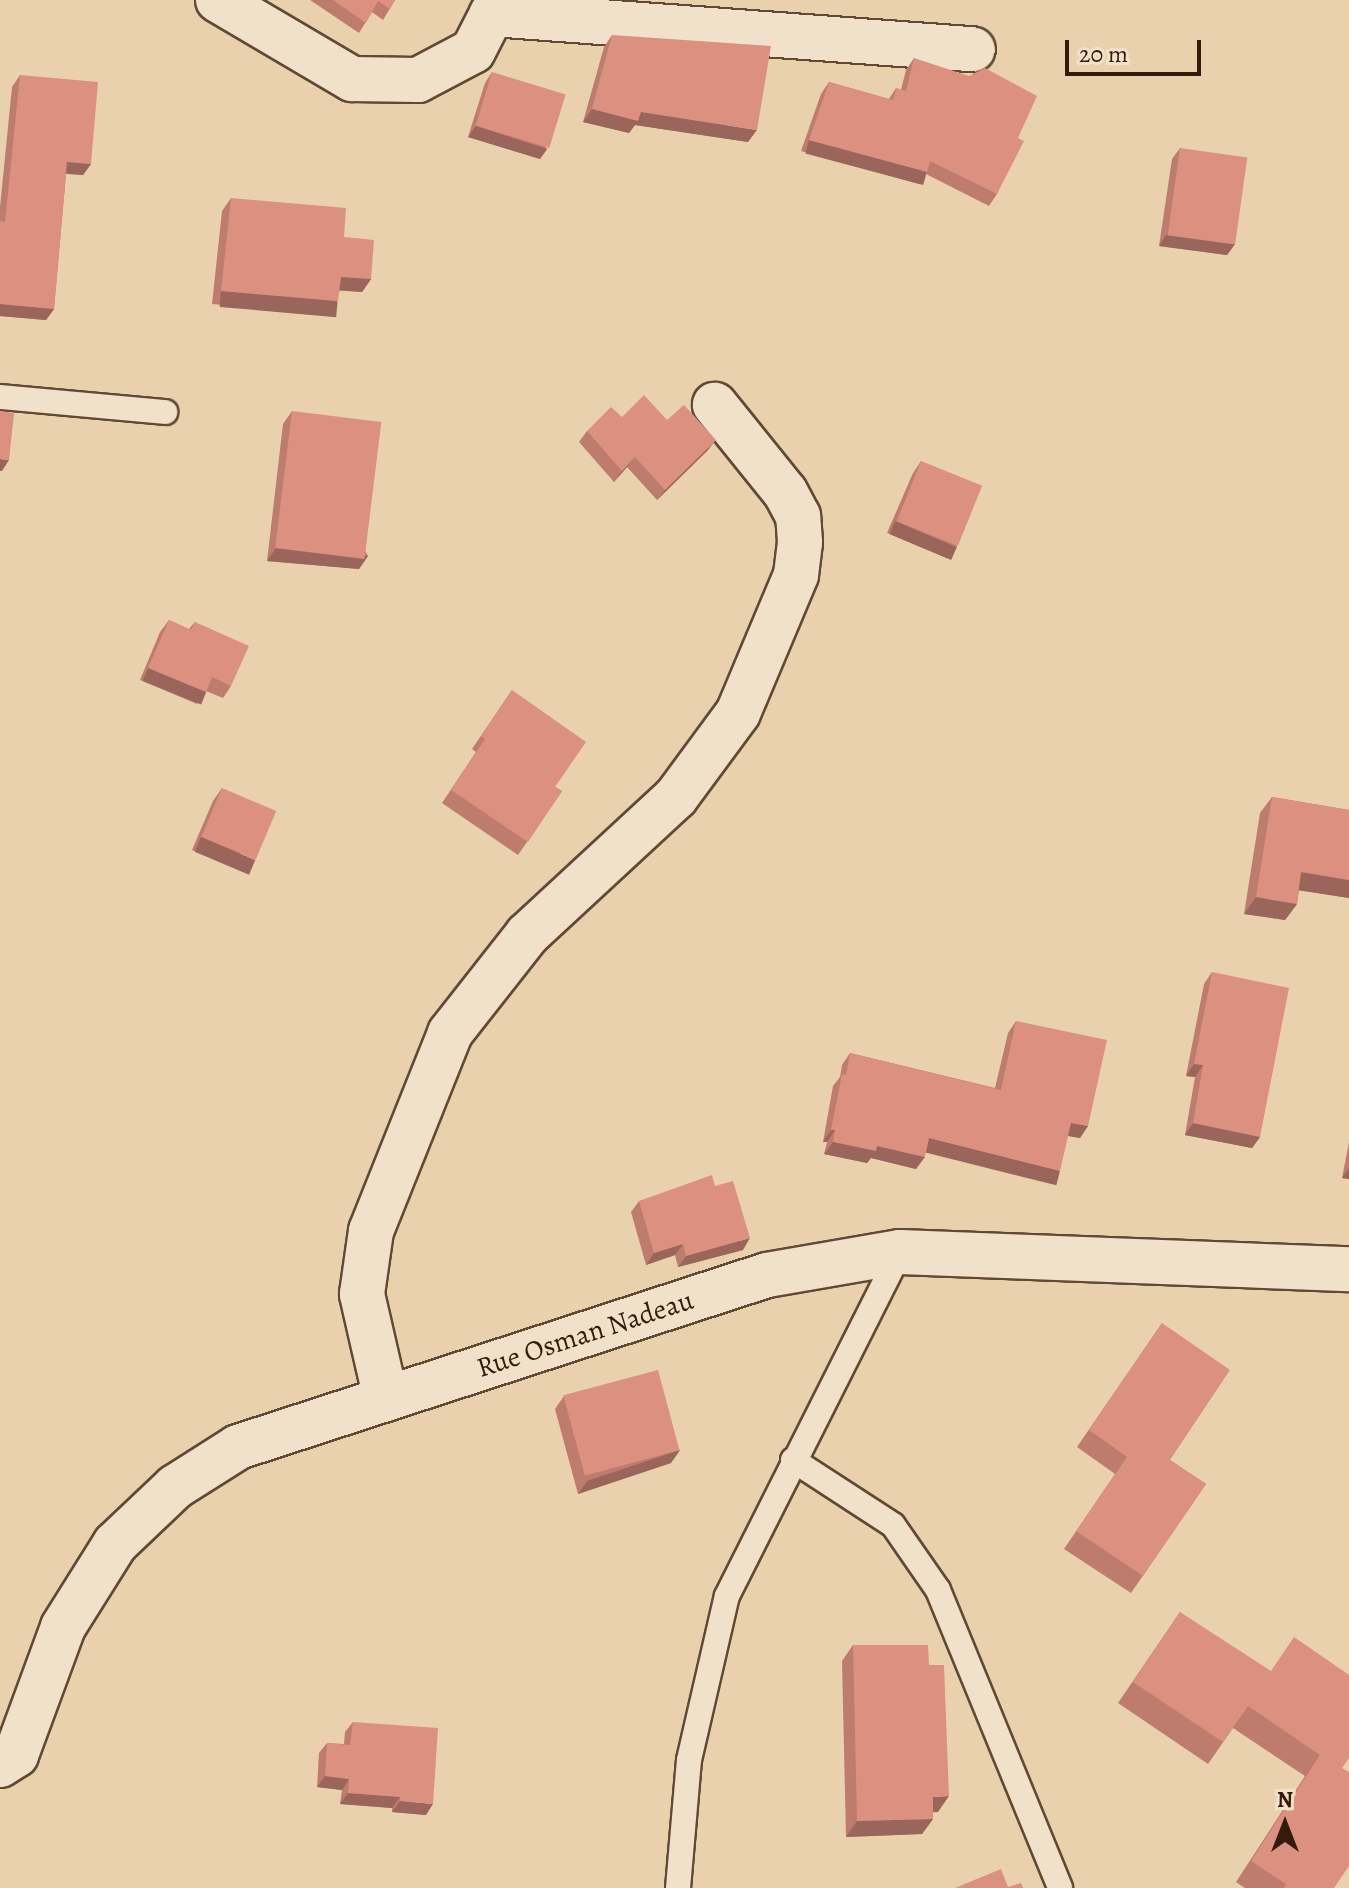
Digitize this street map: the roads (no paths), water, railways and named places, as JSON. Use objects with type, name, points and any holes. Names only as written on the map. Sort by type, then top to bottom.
[{"type":"street","points":[[218,0],[352,79],[418,80],[473,51],[496,7],[973,49]]},
{"type":"street","points":[[386,1399],[362,1294],[371,1231],[450,1033],[527,935],[676,797],[738,713],[796,575],[800,542],[798,516],[785,492],[715,405]]},
{"type":"street","name":"Rue Osman Nadeau","points":[[0,1800],[8,1760],[63,1627],[115,1544],[175,1487],[238,1447],[767,1275],[900,1252],[1349,1269]]},
{"type":"lane","points":[[0,397],[165,412]]},
{"type":"lane","points":[[678,1888],[689,1760],[727,1596],[900,1252]]},
{"type":"lane","points":[[793,1460],[893,1525],[938,1590],[1060,1888]]}]
